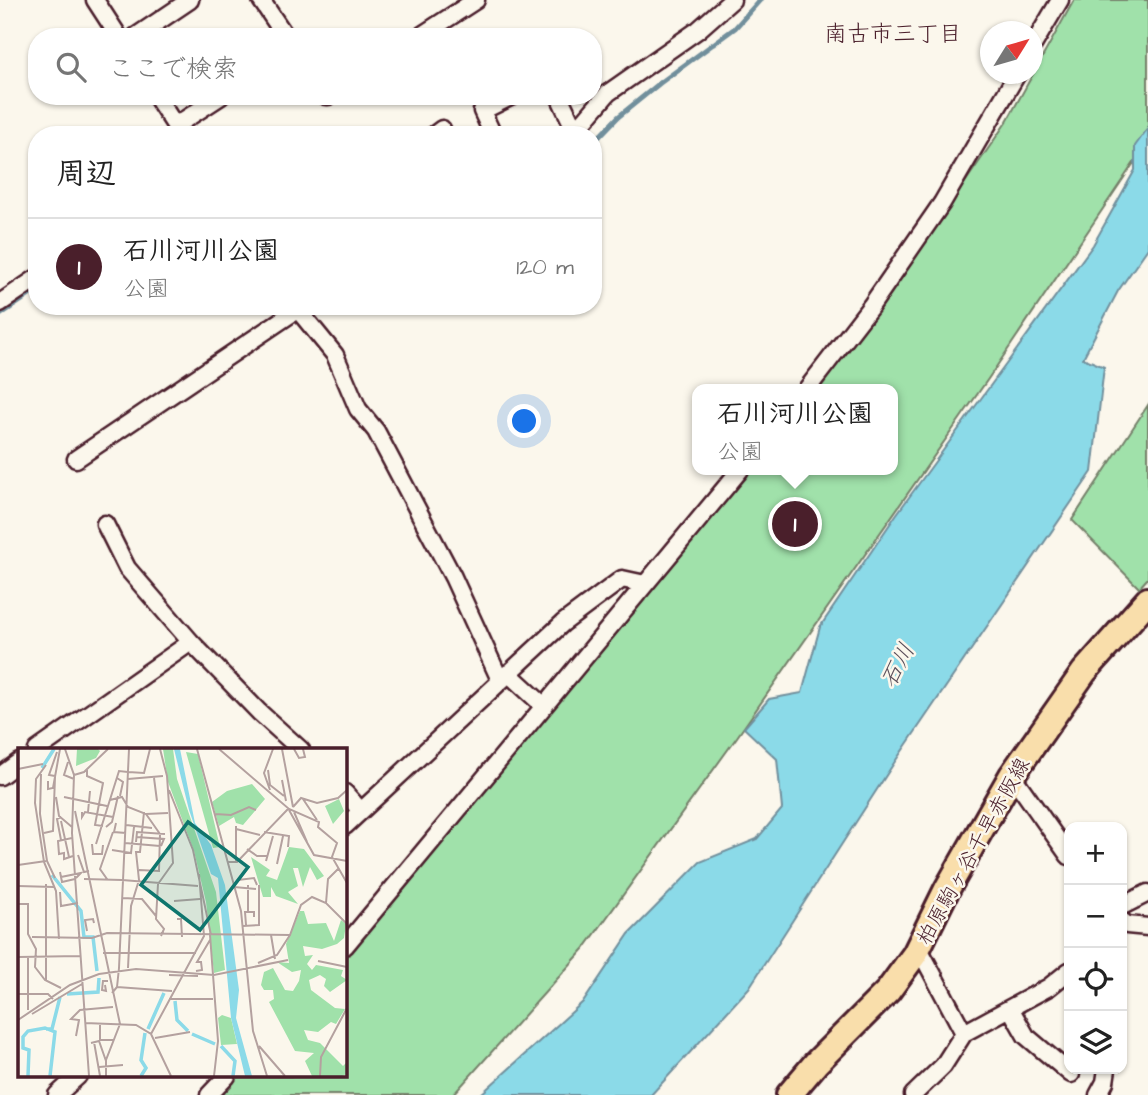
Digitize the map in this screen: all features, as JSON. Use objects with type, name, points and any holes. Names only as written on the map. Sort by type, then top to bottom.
[{"type":"main road","name":"柏原駒ヶ谷千早赤阪線","points":[[789,1095],[816,1063],[888,991],[915,954],[947,889],[1012,775],[1084,672],[1148,600]]},
{"type":"street","points":[[95,0],[112,28]]},
{"type":"street","points":[[148,28],[190,0]]},
{"type":"street","points":[[261,0],[280,28]]},
{"type":"street","points":[[433,28],[476,0]]},
{"type":"street","points":[[602,100],[698,30],[732,0]]},
{"type":"street","points":[[1043,29],[1060,0]]},
{"type":"street","points":[[811,384],[871,306],[942,203],[1011,84]]},
{"type":"street","points":[[162,105],[175,126]]},
{"type":"street","points":[[183,126],[209,105]]},
{"type":"street","points":[[489,126],[482,111],[494,105]]},
{"type":"street","points":[[563,105],[572,126]]},
{"type":"street","points":[[579,126],[598,105]]},
{"type":"street","points":[[0,303],[28,284]]},
{"type":"street","points":[[76,459],[286,315]]},
{"type":"street","points":[[302,315],[335,355],[358,409],[376,430],[504,677],[544,706]]},
{"type":"street","points":[[346,945],[736,475]]},
{"type":"street","points":[[105,524],[127,568],[191,642],[259,712],[299,748]]},
{"type":"street","points":[[346,825],[564,623],[622,579],[645,584]]},
{"type":"street","points":[[40,748],[191,642]]},
{"type":"street","points":[[0,776],[18,763]]},
{"type":"street","points":[[1012,775],[1064,849]]},
{"type":"street","points":[[346,794],[361,811]]},
{"type":"street","points":[[1127,903],[1148,893]]},
{"type":"street","points":[[1127,925],[1148,927]]},
{"type":"street","points":[[915,954],[923,956],[964,1033]]},
{"type":"street","points":[[914,1095],[943,1066],[964,1033],[1049,987],[1064,975]]},
{"type":"street","points":[[1010,1008],[1026,1036],[1064,1068]]},
{"type":"street","points":[[1098,1095],[1106,1074]]},
{"type":"street","points":[[57,1095],[76,1078]]},
{"type":"street","points":[[209,1095],[225,1078]]},
{"type":"green space","points":[[1074,0],[1148,0],[1148,142],[988,379],[737,737],[584,949],[453,1095],[218,1095],[234,1078],[346,1078],[346,954],[745,475],[898,475],[898,384],[819,384],[867,326],[1007,121],[1027,84],[1043,84],[1043,56]]},
{"type":"green space","points":[[1148,405],[1148,578],[1139,588],[1072,520]]},
{"type":"water","name":"石川","points":[[1148,128],[1148,248],[1118,291],[1083,358],[1104,367],[1092,472],[894,763],[749,988],[651,1095],[480,1095],[584,1001],[629,934],[700,862],[757,839],[782,809],[777,759],[744,728],[769,699],[802,693],[820,627],[896,515],[1093,245],[1135,170],[1135,146]]},
{"type":"waterway","points":[[602,134],[660,83],[735,28],[760,0]]},
{"type":"waterway","points":[[0,315],[28,296]]},
{"type":"place","name":"石川河川公園","points":[[795,524]]},
{"type":"district","name":"南古市三丁目","points":[[893,33]]}]
